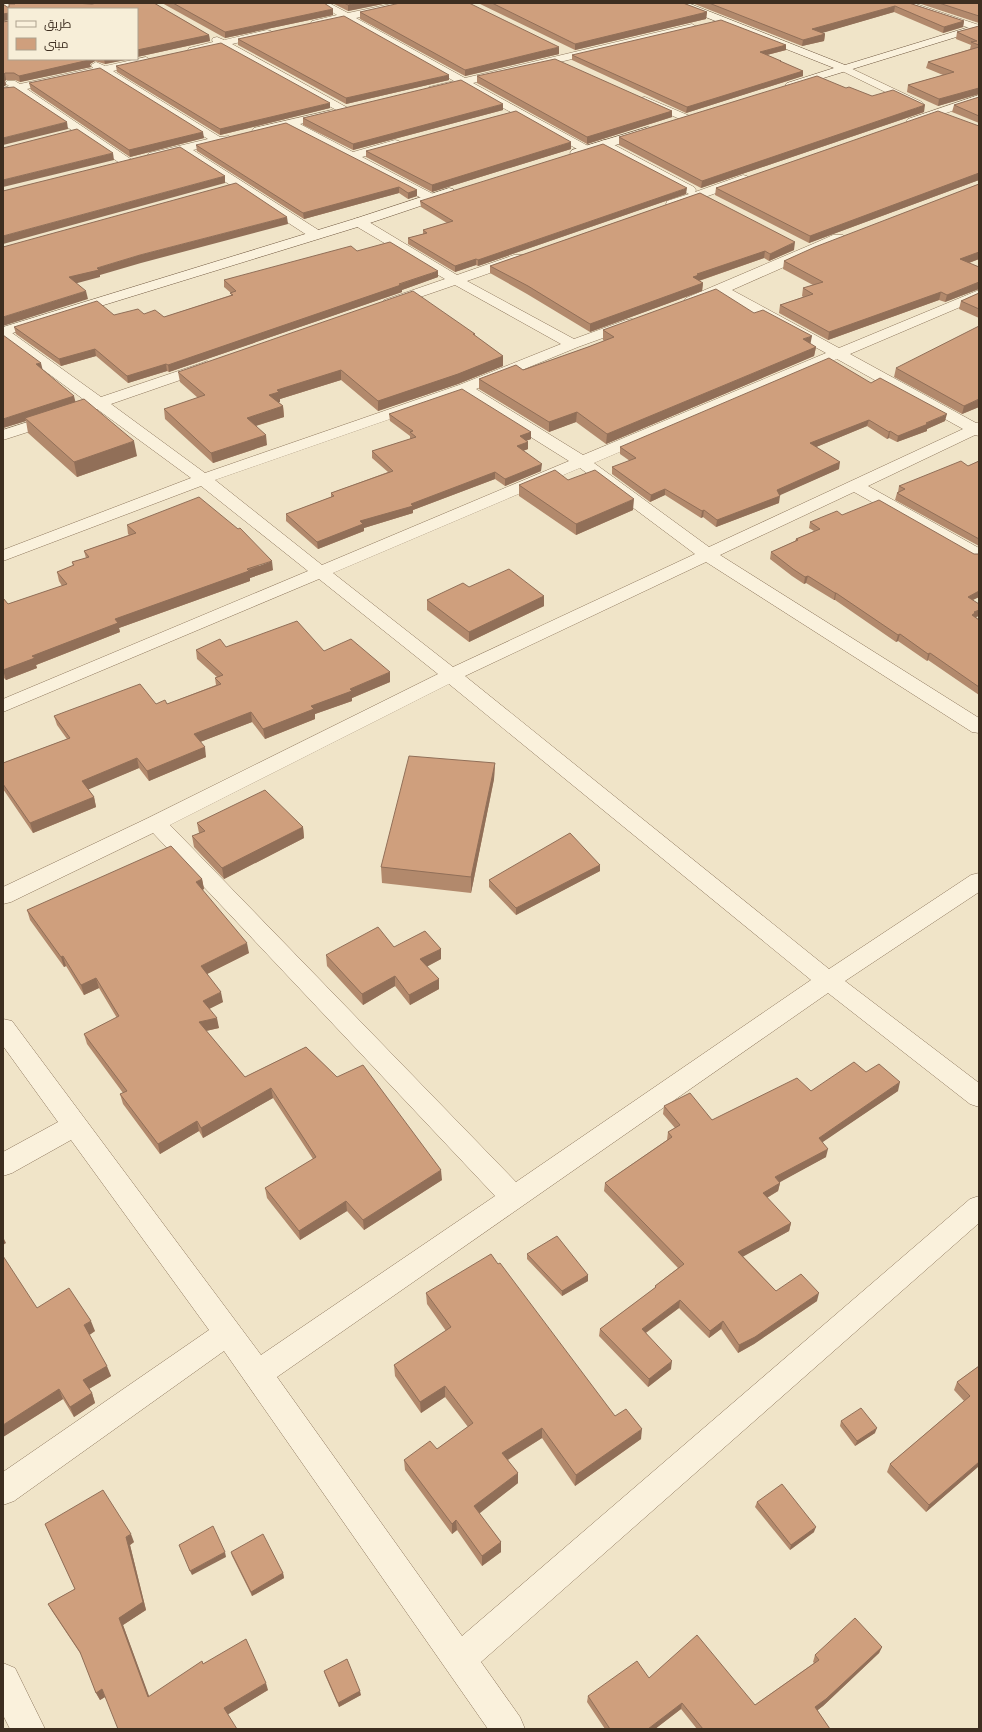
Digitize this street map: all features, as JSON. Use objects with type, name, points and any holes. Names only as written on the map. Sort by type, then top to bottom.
[{"type":"street","points":[[322,3],[586,150]]},
{"type":"street","points":[[307,25],[409,3]]},
{"type":"street","points":[[683,3],[720,20],[844,68],[951,118]]},
{"type":"street","points":[[903,3],[978,27]]},
{"type":"street","points":[[425,90],[462,82],[558,53],[572,60],[720,20]]},
{"type":"street","points":[[776,90],[978,27]]},
{"type":"street","points":[[185,51],[276,32]]},
{"type":"street","points":[[209,36],[344,110]]},
{"type":"street","points":[[3,91],[155,58]]},
{"type":"street","points":[[88,60],[219,141]]},
{"type":"street","points":[[3,78],[128,163]]},
{"type":"street","points":[[636,95],[686,118]]},
{"type":"street","points":[[900,125],[979,98]]},
{"type":"street","points":[[250,133],[358,106]]},
{"type":"street","points":[[501,116],[516,112]]},
{"type":"street","points":[[671,123],[701,114]]},
{"type":"street","points":[[288,123],[431,198]]},
{"type":"street","points":[[564,157],[656,128]]},
{"type":"street","points":[[68,135],[82,131]]},
{"type":"street","points":[[113,166],[235,137]]},
{"type":"street","points":[[352,156],[404,142]]},
{"type":"street","points":[[605,144],[712,201]]},
{"type":"street","points":[[183,149],[316,234]]},
{"type":"street","points":[[662,207],[758,174]]},
{"type":"street","points":[[224,189],[239,185]]},
{"type":"street","points":[[3,332],[461,189]]},
{"type":"street","points":[[359,222],[456,280],[573,344]]},
{"type":"street","points":[[678,306],[722,290],[808,250],[853,233]]},
{"type":"street","points":[[795,243],[808,250]]},
{"type":"street","points":[[374,308],[529,254]]},
{"type":"street","points":[[722,290],[978,429]]},
{"type":"street","points":[[3,706],[979,294]]},
{"type":"street","points":[[3,556],[203,479],[464,388],[573,344],[648,317]]},
{"type":"street","points":[[3,332],[203,479],[451,675],[828,981],[979,1097]]},
{"type":"street","points":[[3,435],[100,404],[218,362]]},
{"type":"street","points":[[464,388],[582,462],[708,556],[979,727]]},
{"type":"street","points":[[3,896],[156,823],[451,675],[708,556],[854,485],[978,429]]},
{"type":"street","points":[[854,485],[979,555]]},
{"type":"street","points":[[156,823],[514,1198]]},
{"type":"street","points":[[258,1374],[828,981],[979,881]]},
{"type":"street","points":[[3,1028],[258,1374],[508,1729]]},
{"type":"street","points":[[3,1165],[74,1125]]},
{"type":"street","points":[[459,1660],[979,1207]]},
{"type":"street","points":[[3,1490],[227,1333]]},
{"type":"street","points":[[3,1680],[28,1729]]},
{"type":"building","points":[[16,3],[154,3],[209,35],[138,50],[138,8],[8,8],[8,13],[3,14],[3,4],[9,7],[9,4]]},
{"type":"building","points":[[173,3],[324,3],[333,9],[225,32]]},
{"type":"building","points":[[344,3],[357,3],[348,5]]},
{"type":"building","points":[[400,3],[469,3],[559,47],[465,70],[360,12]]},
{"type":"building","points":[[492,3],[683,3],[707,12],[575,44]]},
{"type":"building","points":[[709,3],[909,3],[964,21],[944,27],[895,6],[812,29],[825,34],[803,40]]},
{"type":"building","points":[[939,3],[979,3],[979,16]]},
{"type":"building","points":[[344,16],[449,75],[346,98],[238,39]]},
{"type":"building","points":[[721,20],[786,45],[760,52],[803,71],[687,107],[572,55]]},
{"type":"building","points":[[8,21],[8,60],[89,60],[19,76],[14,73],[5,73],[3,75],[3,22]]},
{"type":"building","points":[[979,26],[979,45],[971,42],[977,41],[957,32]]},
{"type":"building","points":[[221,43],[330,103],[220,129],[116,66]]},
{"type":"building","points":[[979,47],[979,88],[939,99],[908,85],[954,72],[928,62]]},
{"type":"building","points":[[555,59],[672,111],[587,137],[477,76]]},
{"type":"building","points":[[100,68],[203,132],[129,150],[29,83]]},
{"type":"building","points":[[817,76],[846,88],[849,87],[872,96],[893,90],[925,105],[702,181],[619,137]]},
{"type":"building","points":[[461,80],[503,104],[353,144],[303,118]]},
{"type":"building","points":[[14,87],[67,122],[3,138],[3,88]]},
{"type":"building","points":[[979,97],[979,116],[954,105]]},
{"type":"building","points":[[516,111],[571,142],[432,185],[366,151]]},
{"type":"building","points":[[938,111],[979,126],[979,173],[810,236],[716,188]]},
{"type":"building","points":[[286,123],[417,190],[408,193],[399,187],[303,213],[196,145]]},
{"type":"building","points":[[77,129],[113,153],[3,180],[3,148]]},
{"type":"building","points":[[603,144],[687,188],[478,260],[476,259],[455,266],[408,238],[427,233],[423,230],[453,221],[420,201]]},
{"type":"building","points":[[180,147],[225,176],[3,236],[3,191]]},
{"type":"building","points":[[236,183],[287,217],[140,255],[97,268],[99,270],[69,277],[86,291],[3,317],[3,247]]},
{"type":"building","points":[[979,184],[979,252],[960,259],[979,267],[979,282],[947,295],[941,292],[829,332],[780,305],[813,294],[803,288],[823,282],[784,261],[815,247]]},
{"type":"building","points":[[700,193],[795,242],[770,254],[765,251],[697,274],[699,275],[693,277],[703,283],[590,324],[528,286],[490,266]]},
{"type":"building","points":[[390,242],[438,271],[168,365],[166,364],[127,376],[95,349],[59,359],[14,327],[97,301],[114,315],[138,309],[144,314],[155,310],[164,317],[233,295],[230,293],[236,291],[224,280],[351,246],[357,251]]},
{"type":"building","points":[[716,289],[754,313],[763,310],[812,336],[803,339],[816,347],[607,434],[577,412],[549,422],[479,379],[516,365],[523,370],[588,347],[614,337],[603,330]]},
{"type":"building","points":[[413,291],[475,334],[473,334],[503,356],[458,374],[378,401],[341,370],[277,390],[279,392],[269,395],[283,406],[247,418],[266,435],[211,453],[164,409],[205,395],[178,372]]},
{"type":"building","points":[[979,293],[979,309],[961,301]]},
{"type":"building","points":[[979,326],[979,399],[964,406],[896,368]]},
{"type":"building","points":[[3,335],[41,363],[36,364],[74,396],[3,419]]},
{"type":"building","points":[[829,358],[871,383],[880,378],[947,414],[926,423],[928,424],[898,436],[869,420],[810,443],[840,462],[777,490],[780,496],[717,520],[704,510],[702,511],[665,489],[651,495],[612,467],[636,458],[620,447]]},
{"type":"building","points":[[462,389],[531,432],[520,436],[528,442],[517,446],[542,464],[505,479],[495,472],[411,504],[413,506],[360,521],[363,524],[317,542],[286,514],[334,496],[331,493],[393,471],[372,451],[416,437],[410,432],[413,431],[389,414]]},
{"type":"building","points":[[84,399],[134,441],[74,462],[25,418]]},
{"type":"building","points":[[961,461],[968,466],[979,461],[979,539],[897,493],[905,489],[899,486]]},
{"type":"building","points":[[555,470],[568,480],[595,470],[634,499],[576,524],[519,485]]},
{"type":"building","points":[[199,497],[238,529],[240,528],[272,561],[247,569],[249,571],[115,619],[118,623],[32,656],[35,658],[3,670],[3,598],[8,604],[67,584],[57,572],[74,565],[72,562],[89,557],[84,551],[136,533],[127,525]]},
{"type":"building","points":[[879,500],[974,554],[979,554],[979,591],[968,597],[979,604],[979,610],[974,612],[975,613],[972,615],[979,620],[979,687],[930,653],[928,654],[900,634],[898,635],[836,593],[808,576],[805,577],[771,552],[820,529],[810,522],[837,511],[842,515]]},
{"type":"building","points":[[509,569],[544,596],[469,632],[427,600],[463,583],[469,587]]},
{"type":"building","points":[[297,621],[324,651],[351,639],[390,672],[350,689],[352,691],[311,706],[314,709],[263,729],[251,712],[194,734],[205,747],[147,771],[137,758],[82,781],[94,797],[30,823],[3,784],[3,763],[70,738],[54,716],[140,684],[156,704],[165,700],[167,704],[221,684],[215,678],[223,675],[196,650],[220,639],[226,647]]},
{"type":"building","points":[[409,756],[495,763],[471,877],[381,867]]},
{"type":"building","points":[[265,790],[303,827],[222,868],[192,836],[205,831],[197,823]]},
{"type":"building","points":[[570,833],[600,865],[516,908],[489,880]]},
{"type":"building","points":[[171,846],[202,879],[196,882],[247,943],[201,966],[221,992],[203,1001],[217,1018],[199,1022],[245,1077],[306,1047],[337,1077],[363,1065],[441,1170],[363,1220],[346,1201],[299,1231],[265,1188],[316,1157],[271,1088],[201,1128],[197,1121],[158,1144],[120,1094],[127,1091],[84,1034],[119,1016],[96,978],[81,985],[63,956],[61,957],[27,910]]},
{"type":"building","points":[[378,927],[394,947],[425,931],[441,949],[420,959],[439,979],[409,995],[395,976],[362,994],[326,955]]},
{"type":"building","points":[[854,1062],[866,1072],[879,1064],[900,1082],[819,1138],[828,1149],[775,1177],[780,1183],[763,1193],[791,1223],[738,1252],[776,1291],[801,1274],[819,1293],[755,1337],[739,1345],[723,1321],[710,1331],[680,1300],[642,1329],[672,1361],[649,1379],[600,1329],[684,1264],[605,1183],[672,1137],[668,1132],[680,1125],[664,1106],[690,1093],[712,1120],[797,1078],[811,1091]]},
{"type":"building","points":[[557,1236],[588,1275],[562,1291],[527,1254]]},
{"type":"building","points":[[491,1254],[498,1264],[500,1263],[615,1416],[626,1409],[642,1429],[576,1475],[542,1428],[502,1453],[518,1473],[474,1506],[501,1542],[482,1556],[456,1520],[452,1524],[404,1460],[430,1441],[437,1449],[473,1423],[445,1386],[420,1402],[394,1365],[451,1327],[426,1293]]},
{"type":"building","points":[[3,1256],[37,1308],[69,1288],[91,1321],[84,1325],[107,1366],[83,1380],[92,1393],[70,1407],[59,1389],[3,1425]]},
{"type":"building","points":[[979,1366],[979,1462],[929,1505],[890,1464],[970,1396],[957,1382]]},
{"type":"building","points":[[861,1408],[877,1428],[857,1441],[841,1421]]},
{"type":"building","points":[[782,1484],[816,1527],[791,1545],[757,1502]]},
{"type":"building","points":[[103,1490],[131,1534],[126,1537],[143,1602],[119,1618],[148,1697],[202,1661],[203,1664],[246,1639],[266,1683],[224,1708],[237,1729],[118,1729],[102,1689],[96,1693],[80,1652],[48,1604],[75,1589],[45,1524]]},
{"type":"building","points":[[213,1526],[225,1552],[190,1571],[179,1545]]},
{"type":"building","points":[[263,1534],[283,1573],[251,1592],[231,1552]]},
{"type":"building","points":[[855,1618],[882,1647],[826,1699],[815,1707],[830,1729],[703,1729],[682,1703],[648,1729],[610,1729],[588,1696],[637,1661],[649,1678],[697,1635],[755,1705],[819,1660],[815,1655]]},
{"type":"building","points":[[347,1659],[360,1691],[338,1703],[324,1671]]}]
